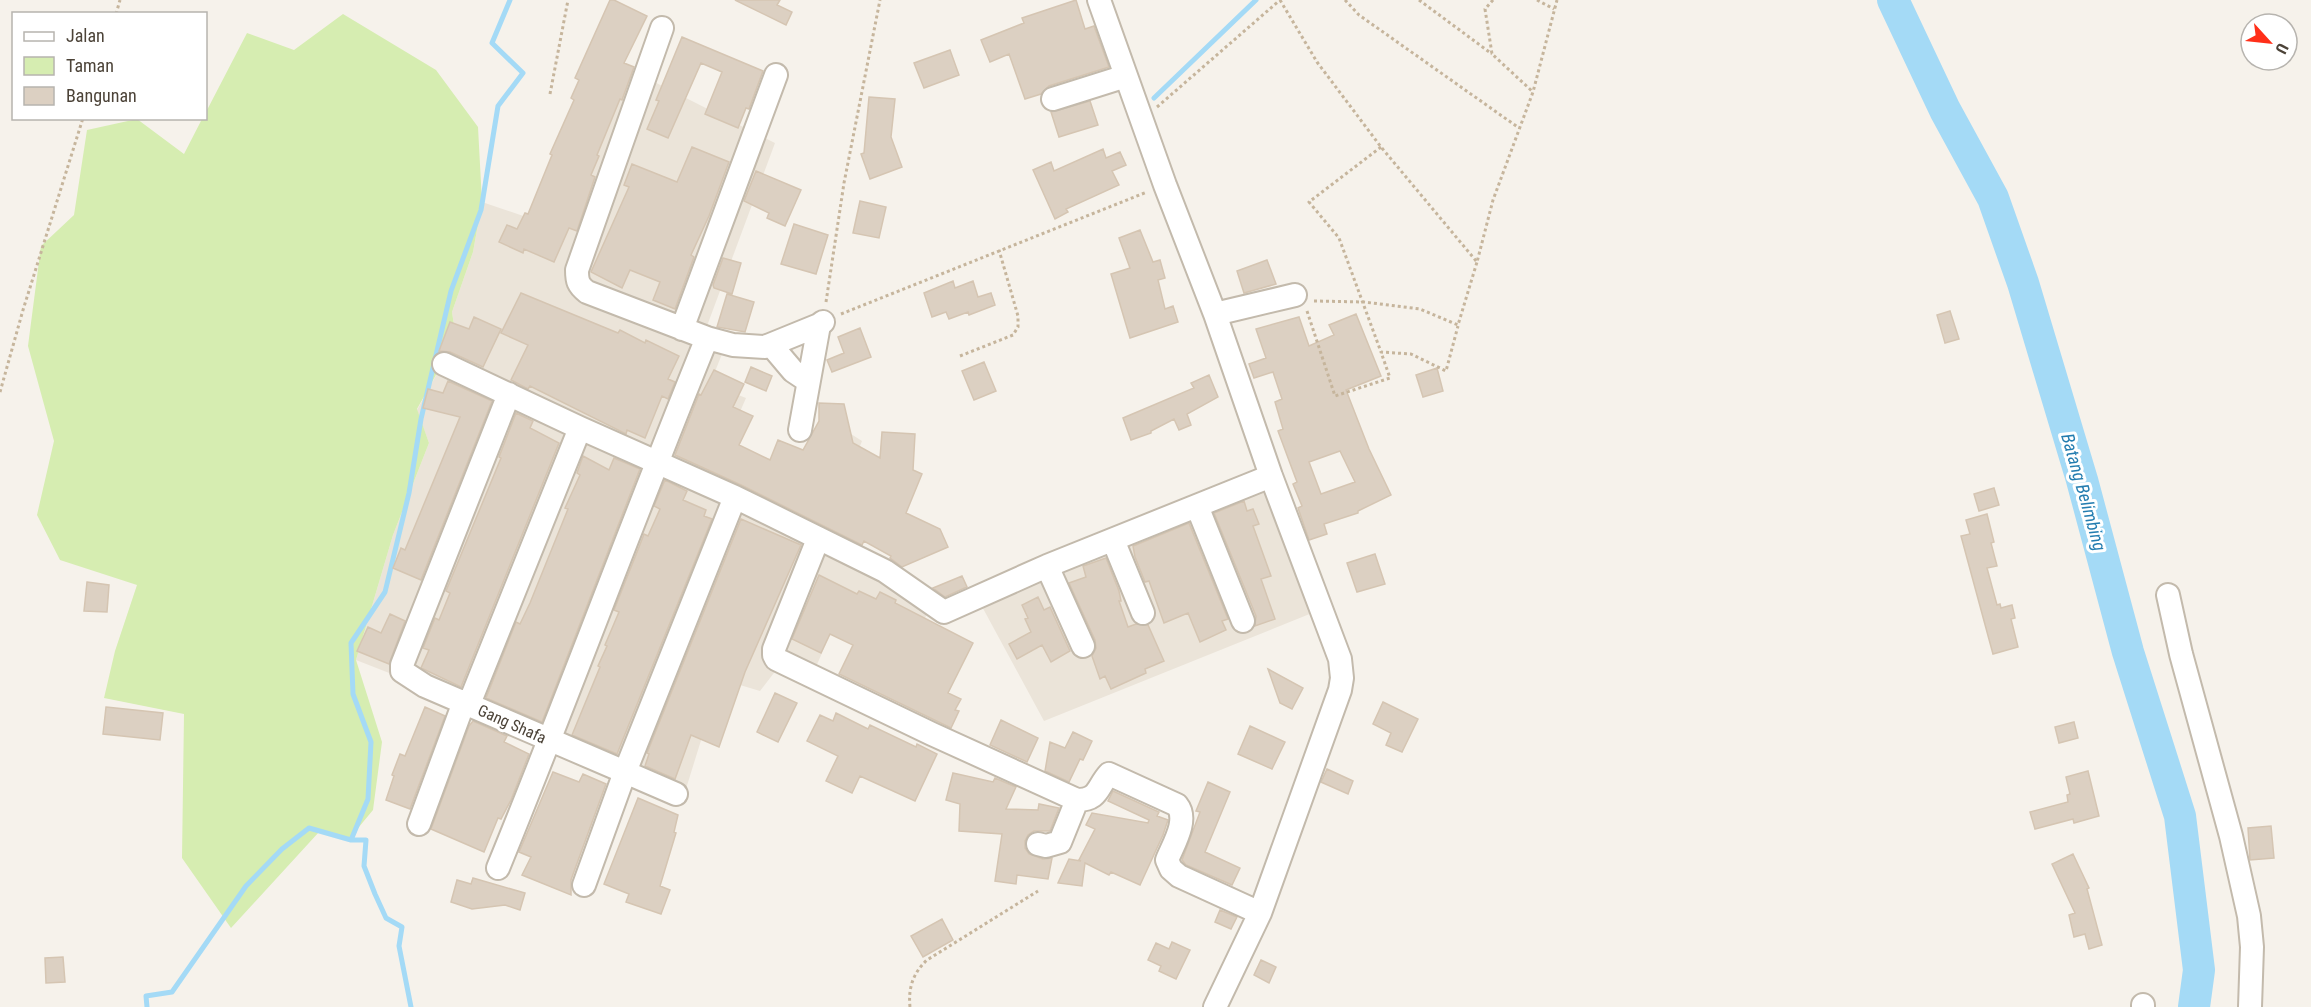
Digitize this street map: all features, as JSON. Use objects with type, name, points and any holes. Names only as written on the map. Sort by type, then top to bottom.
[{"type":"street","points":[[1099,0],[1165,185],[1215,314],[1270,476],[1340,659],[1342,678],[1340,690],[1260,913],[1215,1007]]},
{"type":"street","points":[[662,28],[577,270],[577,281],[580,287],[586,292],[707,338],[750,347],[771,345],[821,324]]},
{"type":"street","points":[[682,329],[776,75]]},
{"type":"street","points":[[1053,99],[1126,76]]},
{"type":"street","points":[[1215,314],[1305,302]]},
{"type":"street","points":[[800,430],[821,324]]},
{"type":"street","points":[[498,868],[550,741],[656,462],[707,338]]},
{"type":"street","points":[[771,345],[793,371],[808,381]]},
{"type":"street","points":[[444,364],[735,497],[885,571],[944,612],[1047,566],[1270,476]]},
{"type":"street","name":"Gang Shafa","points":[[509,394],[401,669],[413,680],[676,794]]},
{"type":"street","points":[[419,824],[466,703],[580,428]]},
{"type":"street","points":[[584,885],[625,772],[735,497]]},
{"type":"street","points":[[1197,506],[1243,621]]},
{"type":"street","points":[[818,539],[774,649],[777,659],[932,734],[1077,800],[1094,796],[1108,774],[1178,805],[1182,814],[1181,823],[1167,860],[1168,866],[1179,876],[1260,913]]},
{"type":"street","points":[[1113,540],[1143,613]]},
{"type":"street","points":[[1047,566],[1083,646]]},
{"type":"street","points":[[2168,595],[2181,654],[2231,836],[2249,916],[2252,947],[2250,1007]]},
{"type":"street","points":[[1038,844],[1046,846],[1060,842],[1064,837],[1077,800]]},
{"type":"path","points":[[550,94],[568,0]]},
{"type":"path","points":[[821,324],[844,183],[880,0]]},
{"type":"path","points":[[1142,120],[1280,0],[1317,62],[1381,147],[1478,262]]},
{"type":"path","points":[[1345,0],[1359,15],[1520,129]]},
{"type":"path","points":[[1419,0],[1492,54],[1533,92]]},
{"type":"path","points":[[1492,54],[1485,9],[1493,0]]},
{"type":"path","points":[[1537,0],[1554,9]]},
{"type":"path","points":[[1381,352],[1411,354],[1446,371],[1478,262],[1493,200],[1533,92],[1557,0]]},
{"type":"path","points":[[0,392],[82,120]]},
{"type":"path","points":[[1381,147],[1310,201],[1339,238],[1364,302],[1390,378],[1335,396],[1305,302],[1364,302],[1420,309],[1458,325]]},
{"type":"path","points":[[821,324],[999,250],[1165,185]]},
{"type":"path","points":[[960,356],[1013,335],[1018,327],[1018,316],[999,250]]},
{"type":"path","points":[[910,1007],[911,984],[927,960],[1038,891]]},
{"type":"shaded area","points":[[609,59],[775,143],[704,334],[726,344],[710,384],[746,398],[726,444],[797,468],[826,418],[862,441],[846,482],[875,500],[847,556],[930,605],[911,656],[837,619],[811,678],[780,665],[760,691],[720,679],[685,792],[609,759],[356,660],[393,535],[429,443],[417,410],[456,339],[452,312],[473,252],[482,202],[538,221]]},
{"type":"shaded area","points":[[1273,483],[1322,609],[1044,721],[979,601]]},
{"type":"green space","points":[[343,14],[436,70],[478,127],[482,202],[473,252],[452,312],[456,339],[417,409],[429,443],[393,535],[356,660],[382,742],[373,810],[349,839],[351,840],[319,832],[231,928],[182,858],[184,714],[104,698],[115,651],[137,585],[60,560],[37,515],[54,441],[28,346],[41,246],[74,215],[87,130],[138,120],[184,154],[201,120],[207,120],[207,110],[247,33],[294,50]]},
{"type":"building","points":[[610,0],[647,16],[624,63],[634,67],[597,155],[599,156],[591,175],[595,177],[577,231],[569,228],[554,262],[524,249],[523,253],[499,242],[507,225],[517,229],[525,213],[528,214],[552,155],[550,154],[574,100],[571,98],[579,80],[575,78]]},
{"type":"building","points":[[735,0],[780,0],[777,5],[792,12],[786,25]]},
{"type":"building","points":[[1076,0],[1085,29],[1094,26],[1109,67],[1049,86],[1041,94],[1025,99],[1009,54],[990,62],[981,40],[1024,23],[1022,18]]},
{"type":"building","points":[[682,37],[763,71],[749,109],[746,108],[738,128],[705,114],[722,72],[701,63],[668,138],[647,129],[659,101],[656,100]]},
{"type":"building","points":[[950,50],[959,75],[924,88],[914,63]]},
{"type":"building","points":[[869,97],[895,99],[891,137],[902,167],[870,179],[861,154],[864,153]]},
{"type":"building","points":[[1090,101],[1098,125],[1059,137],[1051,112]]},
{"type":"building","points":[[692,147],[729,162],[709,216],[691,255],[694,257],[675,309],[653,300],[660,282],[630,270],[622,288],[591,272],[629,187],[624,185],[632,164],[677,182]]},
{"type":"building","points":[[1103,149],[1106,158],[1120,152],[1126,165],[1112,171],[1119,185],[1066,209],[1068,212],[1055,219],[1033,170],[1051,162],[1054,171]]},
{"type":"building","points":[[756,171],[801,190],[785,226],[767,218],[769,213],[744,201]]},
{"type":"building","points":[[860,201],[886,207],[879,238],[853,233]]},
{"type":"building","points":[[794,224],[828,235],[816,274],[781,264]]},
{"type":"building","points":[[1140,230],[1153,262],[1160,260],[1165,278],[1158,280],[1165,309],[1173,306],[1178,322],[1130,338],[1111,274],[1130,268],[1119,238]]},
{"type":"building","points":[[723,258],[741,263],[732,294],[714,288],[713,285]]},
{"type":"building","points":[[1267,260],[1276,284],[1244,293],[1237,271]]},
{"type":"building","points":[[953,281],[955,288],[973,281],[978,297],[991,293],[995,305],[969,315],[968,312],[949,319],[946,312],[932,317],[924,293]]},
{"type":"building","points":[[521,293],[618,333],[620,330],[645,343],[646,340],[679,356],[668,379],[675,382],[668,399],[662,396],[645,438],[627,430],[626,434],[530,386],[528,389],[511,380],[528,345],[501,333]]},
{"type":"building","points":[[727,294],[754,302],[745,332],[717,327]]},
{"type":"building","points":[[1950,311],[1959,339],[1945,343],[1937,315]]},
{"type":"building","points":[[1356,314],[1381,376],[1346,390],[1369,449],[1391,495],[1358,513],[1324,524],[1327,534],[1309,540],[1298,508],[1302,506],[1293,484],[1297,482],[1278,431],[1283,429],[1275,402],[1282,399],[1273,372],[1254,378],[1249,364],[1266,358],[1256,329],[1299,317],[1309,346],[1334,335],[1329,325]],"holes":[[[1340,451],[1355,482],[1321,494],[1309,462]]]},
{"type":"building","points":[[474,317],[501,329],[483,367],[450,352],[439,351],[450,322],[469,329]]},
{"type":"building","points":[[860,328],[871,357],[832,372],[827,360],[844,353],[838,337]]},
{"type":"building","points":[[984,362],[996,391],[974,400],[962,371]]},
{"type":"building","points":[[751,367],[772,376],[766,391],[745,382]]},
{"type":"building","points":[[1437,368],[1443,391],[1423,397],[1416,375]]},
{"type":"building","points":[[714,370],[744,384],[733,407],[753,416],[739,445],[770,460],[778,440],[803,450],[819,421],[819,403],[844,404],[853,443],[880,458],[882,432],[915,434],[913,470],[922,474],[906,513],[940,529],[948,547],[902,567],[890,558],[891,556],[864,541],[862,545],[675,455],[699,394],[701,395]]},
{"type":"building","points":[[1209,375],[1218,397],[1187,414],[1191,425],[1179,430],[1174,419],[1151,433],[1131,440],[1123,418],[1194,388],[1191,383]]},
{"type":"building","points":[[448,381],[492,401],[421,580],[393,568],[401,548],[405,550],[460,417],[423,408],[428,389],[443,393]]},
{"type":"building","points":[[516,413],[533,421],[530,428],[559,443],[461,687],[421,668],[429,650],[423,648],[435,618],[439,620],[450,593],[446,591],[501,458],[499,457]]},
{"type":"building","points":[[583,456],[609,470],[614,458],[640,469],[542,722],[486,698],[516,622],[520,624],[530,603],[568,509],[565,508],[580,475],[577,473]]},
{"type":"building","points":[[665,480],[687,491],[683,500],[706,510],[704,516],[712,519],[617,754],[572,735],[600,667],[598,666],[607,646],[605,645],[619,612],[614,610],[644,534],[648,536],[660,509],[654,506]]},
{"type":"building","points":[[1994,488],[1999,505],[1979,511],[1974,494]]},
{"type":"building","points":[[1244,501],[1247,511],[1253,509],[1259,524],[1253,526],[1271,576],[1261,579],[1275,619],[1255,626],[1256,616],[1214,513]]},
{"type":"building","points":[[1987,514],[1997,566],[1987,568],[1997,605],[2000,604],[2001,608],[2012,605],[2015,618],[2011,619],[2018,647],[1993,654],[1961,536],[1970,534],[1966,520]]},
{"type":"building","points":[[741,519],[801,545],[745,672],[719,747],[691,735],[675,779],[645,766],[649,754],[647,753]]},
{"type":"building","points":[[1189,523],[1228,619],[1222,621],[1226,630],[1200,642],[1188,613],[1164,623],[1149,581],[1145,582],[1133,546]]},
{"type":"building","points":[[1375,554],[1385,584],[1357,592],[1347,563]]},
{"type":"building","points":[[1106,558],[1119,591],[1121,601],[1119,601],[1128,627],[1136,624],[1148,625],[1164,661],[1145,669],[1146,673],[1111,689],[1105,676],[1100,679],[1092,656],[1096,648],[1095,640],[1069,583],[1086,577],[1083,566]]},
{"type":"building","points":[[819,575],[857,594],[859,591],[876,599],[880,592],[896,600],[895,603],[973,643],[948,693],[961,699],[955,710],[959,711],[951,728],[839,674],[853,645],[830,634],[821,653],[792,639]]},
{"type":"building","points":[[962,576],[967,587],[945,597],[933,588]]},
{"type":"building","points":[[87,582],[109,585],[107,612],[84,611]]},
{"type":"building","points":[[1038,597],[1044,610],[1050,607],[1070,651],[1051,662],[1042,645],[1017,659],[1009,644],[1031,632],[1022,605]]},
{"type":"building","points":[[390,614],[405,621],[389,664],[357,651],[368,627],[381,633]]},
{"type":"building","points":[[1268,669],[1303,688],[1292,709],[1280,703]]},
{"type":"building","points":[[775,693],[797,703],[778,742],[757,732]]},
{"type":"building","points":[[1383,702],[1418,719],[1402,752],[1386,745],[1391,733],[1373,724]]},
{"type":"building","points":[[106,707],[163,713],[160,740],[103,734]]},
{"type":"building","points":[[425,707],[445,716],[410,809],[386,800],[400,754],[405,756]]},
{"type":"building","points":[[836,713],[868,729],[870,725],[916,747],[917,744],[937,754],[915,801],[860,776],[852,793],[826,781],[838,756],[807,741],[820,715],[833,721]]},
{"type":"building","points":[[1001,720],[1038,738],[1027,762],[990,745]]},
{"type":"building","points":[[473,721],[507,736],[504,742],[529,754],[511,800],[501,819],[498,818],[484,852],[431,829],[469,726]]},
{"type":"building","points":[[2074,722],[2078,738],[2059,743],[2055,727]]},
{"type":"building","points":[[1250,726],[1285,742],[1272,769],[1238,754]]},
{"type":"building","points":[[1073,732],[1092,741],[1069,782],[1045,771],[1050,742],[1065,748]]},
{"type":"building","points":[[1327,769],[1353,781],[1348,794],[1321,782]]},
{"type":"building","points":[[2088,771],[2099,816],[2074,823],[2073,819],[2035,829],[2030,812],[2068,802],[2067,795],[2070,794],[2066,777]]},
{"type":"building","points":[[553,772],[579,782],[583,774],[606,784],[571,880],[571,895],[522,875],[531,857],[519,852]]},
{"type":"building","points":[[953,773],[993,782],[995,778],[1016,787],[1006,809],[1038,810],[1039,804],[1059,808],[1050,831],[1034,831],[1025,841],[1025,848],[1029,854],[1043,859],[1052,858],[1048,879],[1017,875],[1016,884],[995,881],[1002,834],[959,831],[960,804],[946,800]]},
{"type":"building","points":[[1208,782],[1230,792],[1205,852],[1240,868],[1232,885],[1186,865],[1182,860],[1200,812],[1196,811]]},
{"type":"building","points":[[1113,791],[1159,812],[1157,816],[1168,820],[1140,885],[1111,872],[1109,875],[1085,863],[1082,886],[1058,883],[1069,859],[1081,861],[1079,860],[1095,829],[1086,825],[1092,813],[1148,823],[1149,820],[1108,801]]},
{"type":"building","points":[[638,798],[678,815],[674,832],[676,833],[660,886],[670,890],[661,914],[626,902],[629,894],[604,884]]},
{"type":"building","points":[[2271,826],[2274,858],[2250,860],[2248,828]]},
{"type":"building","points":[[2073,854],[2089,888],[2087,889],[2102,945],[2089,949],[2085,934],[2074,937],[2069,915],[2075,913],[2052,864]]},
{"type":"building","points":[[473,878],[525,893],[520,910],[505,905],[472,909],[451,902],[457,880],[471,884]]},
{"type":"building","points":[[1220,910],[1237,917],[1231,929],[1215,922]]},
{"type":"building","points":[[942,919],[953,940],[923,957],[911,936]]},
{"type":"building","points":[[1172,942],[1190,950],[1176,979],[1159,971],[1161,966],[1148,960],[1156,943],[1169,949]]},
{"type":"building","points":[[63,957],[65,982],[46,983],[45,958]]},
{"type":"building","points":[[1261,960],[1276,967],[1269,983],[1254,975]]},
{"type":"waterway","points":[[411,1007],[399,946],[402,927],[386,918],[375,894],[364,866],[366,840],[351,840],[368,799],[371,742],[353,694],[351,643],[385,592],[409,493],[421,419],[451,291],[481,210],[498,106],[523,73],[492,43],[510,0]]},
{"type":"waterway","points":[[1154,98],[1256,0]]},
{"type":"waterway","name":"Batang Belimbing","points":[[1893,0],[1945,110],[1993,198],[2023,283],[2082,480],[2128,652],[2180,816],[2199,970],[2194,1007]]},
{"type":"waterway","points":[[147,1007],[146,996],[172,992],[246,886],[282,849],[309,828],[351,840]]}]
